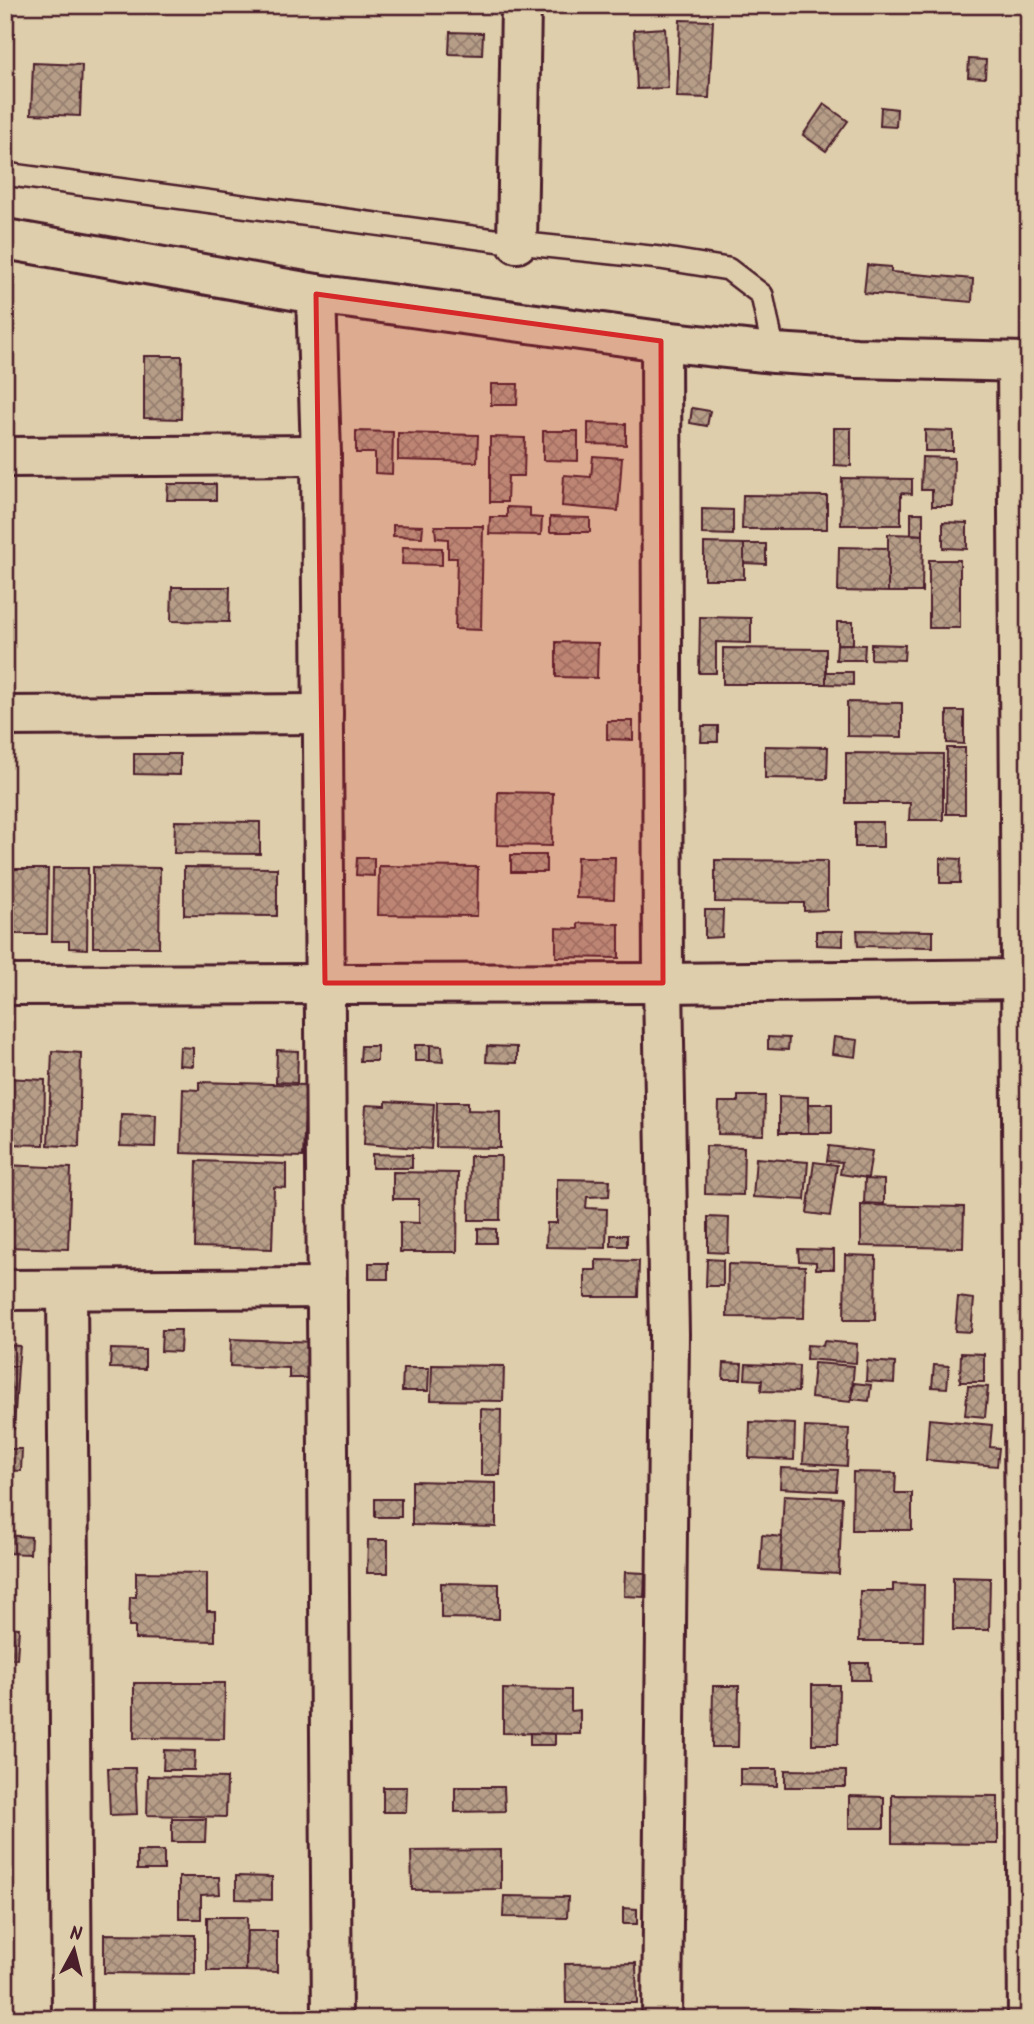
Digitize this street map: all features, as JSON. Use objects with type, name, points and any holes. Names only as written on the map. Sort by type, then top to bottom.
[{"type":"street","points":[[517,243],[521,5]]},
{"type":"street","points":[[5,239],[316,294],[661,341],[774,353],[1023,362],[1028,2019]]},
{"type":"street","points":[[316,294],[321,455],[332,2019]]},
{"type":"street","points":[[661,341],[663,983],[669,1334],[662,2019]]},
{"type":"street","points":[[5,457],[321,455]]},
{"type":"street","points":[[5,716],[323,714]]},
{"type":"street","points":[[5,985],[1025,979]]},
{"type":"street","points":[[5,1290],[327,1288]]},
{"type":"street","points":[[68,1290],[72,2019]]},
{"type":"lane","points":[[5,174],[517,243],[660,258],[728,270],[762,295],[774,353]]},
{"type":"highlighted area","points":[[316,294],[661,341],[663,983],[325,983]]},
{"type":"building","points":[[680,20],[713,21],[709,98],[677,97]]},
{"type":"building","points":[[665,28],[668,88],[637,89],[634,30]]},
{"type":"building","points":[[450,32],[483,33],[482,55],[449,54]]},
{"type":"building","points":[[969,59],[986,60],[985,78],[968,77]]},
{"type":"building","points":[[33,63],[82,65],[80,116],[31,114]]},
{"type":"building","points":[[824,104],[848,121],[826,151],[803,135]]},
{"type":"building","points":[[881,107],[897,109],[896,127],[880,126]]},
{"type":"building","points":[[867,265],[891,267],[891,272],[973,279],[972,302],[864,293]]},
{"type":"building","points":[[144,356],[182,356],[181,419],[144,418]]},
{"type":"building","points":[[491,384],[518,384],[517,405],[491,405]]},
{"type":"building","points":[[692,408],[710,411],[707,426],[690,423]]},
{"type":"building","points":[[588,423],[626,424],[626,445],[588,444]]},
{"type":"building","points":[[834,428],[851,428],[851,466],[834,465]]},
{"type":"building","points":[[925,430],[953,431],[953,451],[925,451]]},
{"type":"building","points":[[356,431],[393,432],[392,474],[375,473],[375,453],[356,453]]},
{"type":"building","points":[[543,431],[578,431],[578,461],[543,460]]},
{"type":"building","points":[[398,433],[478,435],[477,462],[398,460]]},
{"type":"building","points":[[490,437],[525,438],[524,476],[508,476],[507,502],[490,502]]},
{"type":"building","points":[[593,456],[622,458],[618,511],[562,506],[564,475],[591,477]]},
{"type":"building","points":[[922,457],[954,458],[953,506],[932,506],[932,490],[921,490]]},
{"type":"building","points":[[842,478],[912,479],[912,494],[901,493],[901,525],[841,525]]},
{"type":"building","points":[[168,484],[216,484],[216,500],[167,500]]},
{"type":"building","points":[[743,495],[827,496],[827,529],[742,529]]},
{"type":"building","points":[[507,507],[530,508],[530,517],[542,518],[541,535],[489,534],[490,517],[507,517]]},
{"type":"building","points":[[702,509],[733,510],[733,535],[702,534]]},
{"type":"building","points":[[911,513],[923,513],[923,535],[911,534]]},
{"type":"building","points":[[550,517],[590,518],[590,532],[550,532]]},
{"type":"building","points":[[943,522],[967,523],[967,549],[943,548]]},
{"type":"building","points":[[393,525],[423,526],[422,537],[393,536]]},
{"type":"building","points":[[435,526],[483,526],[481,630],[455,629],[457,558],[448,558],[448,539],[436,538]]},
{"type":"building","points":[[888,534],[923,535],[922,592],[888,592]]},
{"type":"building","points":[[704,543],[744,544],[744,579],[704,579]]},
{"type":"building","points":[[744,544],[766,544],[766,564],[744,563]]},
{"type":"building","points":[[403,547],[442,548],[442,565],[402,564]]},
{"type":"building","points":[[839,547],[888,548],[888,592],[838,591]]},
{"type":"building","points":[[929,560],[960,560],[960,628],[929,628]]},
{"type":"building","points":[[172,587],[230,587],[229,622],[171,621]]},
{"type":"building","points":[[700,617],[751,618],[751,643],[716,642],[716,673],[699,673]]},
{"type":"building","points":[[837,622],[853,622],[853,644],[837,644]]},
{"type":"building","points":[[556,642],[598,643],[597,678],[556,677]]},
{"type":"building","points":[[837,644],[865,645],[864,660],[836,660]]},
{"type":"building","points":[[871,644],[905,645],[904,660],[871,659]]},
{"type":"building","points":[[723,648],[826,649],[826,684],[723,684]]},
{"type":"building","points":[[826,672],[853,672],[853,685],[826,684]]},
{"type":"building","points":[[847,702],[902,703],[902,737],[847,736]]},
{"type":"building","points":[[947,711],[964,711],[964,744],[947,743]]},
{"type":"building","points":[[607,721],[633,721],[633,740],[607,739]]},
{"type":"building","points":[[702,726],[718,726],[718,742],[701,742]]},
{"type":"building","points":[[765,746],[828,747],[827,779],[765,778]]},
{"type":"building","points":[[947,748],[965,748],[965,814],[946,814]]},
{"type":"building","points":[[846,753],[943,754],[943,820],[909,820],[910,803],[846,803]]},
{"type":"building","points":[[134,754],[180,754],[180,775],[134,774]]},
{"type":"building","points":[[498,792],[553,793],[552,846],[497,845]]},
{"type":"building","points":[[175,821],[260,822],[260,854],[174,853]]},
{"type":"building","points":[[855,822],[883,822],[883,847],[855,847]]},
{"type":"building","points":[[511,855],[546,855],[546,872],[511,872]]},
{"type":"building","points":[[577,857],[615,857],[614,899],[576,898]]},
{"type":"building","points":[[357,858],[374,858],[374,876],[356,875]]},
{"type":"building","points":[[940,858],[961,859],[960,883],[940,883]]},
{"type":"building","points":[[715,860],[827,861],[827,910],[804,911],[804,903],[715,902]]},
{"type":"building","points":[[379,866],[478,867],[477,916],[378,915]]},
{"type":"building","points":[[93,867],[160,868],[159,947],[93,947]]},
{"type":"building","points":[[184,867],[277,868],[277,916],[184,915]]},
{"type":"building","points":[[53,868],[88,868],[87,949],[69,948],[69,941],[52,941]]},
{"type":"building","points":[[5,869],[48,869],[47,934],[5,934]]},
{"type":"building","points":[[705,910],[723,910],[722,937],[705,938]]},
{"type":"building","points":[[578,923],[619,924],[619,958],[556,957],[556,928],[578,929]]},
{"type":"building","points":[[857,930],[933,931],[933,947],[858,946]]},
{"type":"building","points":[[816,931],[843,931],[843,946],[816,945]]},
{"type":"building","points":[[768,1037],[789,1038],[788,1050],[768,1049]]},
{"type":"building","points":[[834,1037],[858,1040],[856,1057],[832,1054]]},
{"type":"building","points":[[415,1045],[430,1045],[430,1061],[415,1061]]},
{"type":"building","points":[[430,1045],[442,1046],[443,1062],[430,1061]]},
{"type":"building","points":[[361,1046],[377,1046],[377,1061],[360,1061]]},
{"type":"building","points":[[487,1046],[517,1047],[517,1063],[486,1062]]},
{"type":"building","points":[[180,1047],[193,1048],[193,1066],[179,1065]]},
{"type":"building","points":[[277,1050],[298,1051],[297,1083],[276,1082]]},
{"type":"building","points":[[52,1051],[81,1053],[79,1147],[48,1145]]},
{"type":"building","points":[[5,1078],[45,1080],[44,1145],[5,1144]]},
{"type":"building","points":[[199,1082],[306,1085],[303,1157],[181,1153],[183,1089],[199,1090]]},
{"type":"building","points":[[738,1096],[765,1096],[764,1135],[718,1134],[719,1102],[738,1102]]},
{"type":"building","points":[[779,1096],[808,1097],[808,1133],[779,1133]]},
{"type":"building","points":[[386,1101],[434,1104],[431,1149],[364,1144],[366,1105],[386,1106]]},
{"type":"building","points":[[437,1102],[468,1102],[468,1110],[500,1111],[500,1148],[436,1147]]},
{"type":"building","points":[[809,1104],[832,1104],[832,1133],[808,1133]]},
{"type":"building","points":[[121,1114],[156,1115],[155,1147],[120,1146]]},
{"type":"building","points":[[706,1146],[744,1147],[743,1195],[705,1194]]},
{"type":"building","points":[[829,1146],[872,1151],[868,1178],[840,1174],[842,1162],[827,1161]]},
{"type":"building","points":[[372,1154],[412,1155],[412,1168],[372,1168]]},
{"type":"building","points":[[470,1156],[501,1156],[500,1220],[469,1220]]},
{"type":"building","points":[[756,1158],[808,1162],[805,1200],[753,1197]]},
{"type":"building","points":[[197,1161],[286,1164],[286,1188],[274,1187],[272,1249],[195,1247]]},
{"type":"building","points":[[814,1162],[837,1165],[830,1216],[807,1213]]},
{"type":"building","points":[[5,1165],[71,1168],[68,1249],[5,1247]]},
{"type":"building","points":[[393,1172],[458,1173],[457,1252],[400,1252],[400,1222],[419,1223],[419,1199],[393,1199]]},
{"type":"building","points":[[557,1179],[610,1180],[609,1196],[587,1197],[586,1208],[607,1209],[606,1248],[546,1247],[547,1223],[557,1223]]},
{"type":"building","points":[[865,1179],[884,1180],[884,1204],[864,1203]]},
{"type":"building","points":[[861,1205],[964,1207],[963,1248],[861,1246]]},
{"type":"building","points":[[708,1217],[729,1218],[728,1253],[708,1252]]},
{"type":"building","points":[[478,1228],[496,1229],[496,1243],[478,1243]]},
{"type":"building","points":[[611,1235],[627,1235],[627,1246],[611,1246]]},
{"type":"building","points":[[798,1249],[834,1250],[834,1269],[816,1269],[816,1262],[799,1261]]},
{"type":"building","points":[[845,1255],[876,1256],[875,1320],[844,1320]]},
{"type":"building","points":[[707,1259],[723,1260],[723,1286],[706,1286]]},
{"type":"building","points":[[596,1260],[639,1261],[638,1297],[585,1297],[585,1270],[596,1270]]},
{"type":"building","points":[[369,1263],[388,1263],[388,1279],[369,1279]]},
{"type":"building","points":[[728,1264],[805,1266],[804,1318],[727,1317]]},
{"type":"building","points":[[958,1297],[974,1299],[971,1332],[955,1331]]},
{"type":"building","points":[[162,1330],[181,1330],[180,1352],[161,1351]]},
{"type":"building","points":[[231,1339],[317,1342],[315,1378],[289,1378],[289,1368],[230,1366]]},
{"type":"building","points":[[824,1341],[857,1344],[856,1363],[806,1359],[807,1345],[823,1346]]},
{"type":"building","points":[[5,1345],[20,1346],[18,1366],[5,1366]]},
{"type":"building","points":[[111,1349],[145,1350],[145,1369],[110,1368]]},
{"type":"building","points":[[961,1353],[984,1354],[984,1382],[960,1382]]},
{"type":"building","points":[[867,1361],[895,1363],[894,1383],[866,1381]]},
{"type":"building","points":[[724,1363],[742,1364],[741,1379],[723,1379]]},
{"type":"building","points":[[814,1363],[854,1366],[851,1402],[811,1398]]},
{"type":"building","points":[[746,1364],[799,1366],[798,1392],[761,1391],[762,1380],[745,1379]]},
{"type":"building","points":[[432,1365],[504,1366],[503,1401],[431,1400]]},
{"type":"building","points":[[934,1365],[949,1366],[947,1388],[932,1387]]},
{"type":"building","points":[[5,1366],[18,1366],[14,1429],[5,1428]]},
{"type":"building","points":[[403,1368],[429,1368],[428,1391],[402,1391]]},
{"type":"building","points":[[854,1383],[871,1385],[869,1401],[852,1399]]},
{"type":"building","points":[[968,1386],[988,1387],[985,1417],[965,1415]]},
{"type":"building","points":[[481,1409],[501,1410],[500,1475],[481,1475]]},
{"type":"building","points":[[929,1419],[992,1425],[990,1447],[999,1448],[997,1466],[926,1460]]},
{"type":"building","points":[[750,1422],[795,1424],[794,1460],[749,1458]]},
{"type":"building","points":[[805,1427],[849,1429],[847,1466],[803,1463]]},
{"type":"building","points":[[5,1449],[22,1449],[21,1471],[5,1470]]},
{"type":"building","points":[[781,1468],[838,1470],[836,1491],[780,1488]]},
{"type":"building","points":[[853,1472],[896,1473],[895,1493],[912,1493],[912,1530],[852,1530]]},
{"type":"building","points":[[412,1481],[496,1483],[496,1527],[412,1525]]},
{"type":"building","points":[[784,1495],[842,1498],[839,1574],[780,1571]]},
{"type":"building","points":[[375,1499],[401,1499],[401,1517],[375,1517]]},
{"type":"building","points":[[5,1535],[31,1537],[30,1554],[5,1553]]},
{"type":"building","points":[[762,1535],[782,1537],[780,1571],[760,1570]]},
{"type":"building","points":[[368,1540],[388,1540],[388,1573],[367,1573]]},
{"type":"building","points":[[136,1572],[207,1573],[207,1611],[215,1611],[215,1641],[135,1639],[135,1626],[129,1626],[130,1597],[136,1597]]},
{"type":"building","points":[[625,1572],[645,1573],[644,1597],[624,1596]]},
{"type":"building","points":[[953,1577],[990,1578],[989,1630],[953,1630]]},
{"type":"building","points":[[441,1583],[499,1584],[499,1619],[441,1618]]},
{"type":"building","points":[[893,1584],[924,1585],[923,1641],[859,1641],[860,1591],[893,1591]]},
{"type":"building","points":[[5,1627],[19,1628],[17,1659],[5,1658]]},
{"type":"building","points":[[851,1663],[869,1663],[870,1680],[851,1680]]},
{"type":"building","points":[[134,1683],[225,1683],[224,1739],[134,1738]]},
{"type":"building","points":[[812,1685],[839,1685],[838,1744],[812,1744]]},
{"type":"building","points":[[713,1686],[739,1686],[738,1747],[712,1747]]},
{"type":"building","points":[[503,1689],[571,1690],[571,1711],[580,1710],[580,1734],[503,1733]]},
{"type":"building","points":[[530,1733],[555,1734],[555,1745],[530,1745]]},
{"type":"building","points":[[164,1750],[195,1751],[194,1770],[163,1770]]},
{"type":"building","points":[[108,1768],[135,1768],[137,1814],[110,1815]]},
{"type":"building","points":[[740,1769],[777,1769],[777,1786],[740,1785]]},
{"type":"building","points":[[785,1770],[846,1771],[846,1787],[785,1787]]},
{"type":"building","points":[[148,1776],[227,1778],[226,1817],[147,1815]]},
{"type":"building","points":[[383,1787],[407,1787],[406,1812],[383,1812]]},
{"type":"building","points":[[455,1787],[504,1787],[505,1811],[455,1812]]},
{"type":"building","points":[[892,1795],[998,1796],[998,1844],[892,1843]]},
{"type":"building","points":[[849,1796],[884,1797],[884,1828],[849,1828]]},
{"type":"building","points":[[172,1819],[206,1819],[205,1842],[172,1842]]},
{"type":"building","points":[[501,1850],[501,1889],[412,1890],[411,1851]]},
{"type":"building","points":[[137,1851],[164,1851],[164,1870],[137,1870]]},
{"type":"building","points":[[236,1876],[272,1877],[272,1900],[236,1899]]},
{"type":"building","points":[[179,1877],[219,1877],[220,1894],[201,1895],[201,1919],[179,1919]]},
{"type":"building","points":[[504,1896],[568,1897],[567,1918],[503,1917]]},
{"type":"building","points":[[623,1908],[637,1909],[637,1924],[623,1924]]},
{"type":"building","points":[[207,1917],[247,1917],[246,1971],[207,1971]]},
{"type":"building","points":[[247,1931],[277,1931],[277,1972],[246,1971]]},
{"type":"building","points":[[104,1934],[195,1935],[195,1974],[104,1973]]},
{"type":"building","points":[[636,1963],[637,2003],[566,2003],[565,1964]]},
{"type":"building","points":[[789,2008],[842,2010],[842,2019],[789,2019]]},
{"type":"building","points":[[864,2010],[911,2011],[911,2019],[864,2019]]},
{"type":"building","points":[[509,2013],[584,2013],[584,2019],[509,2019]]}]
